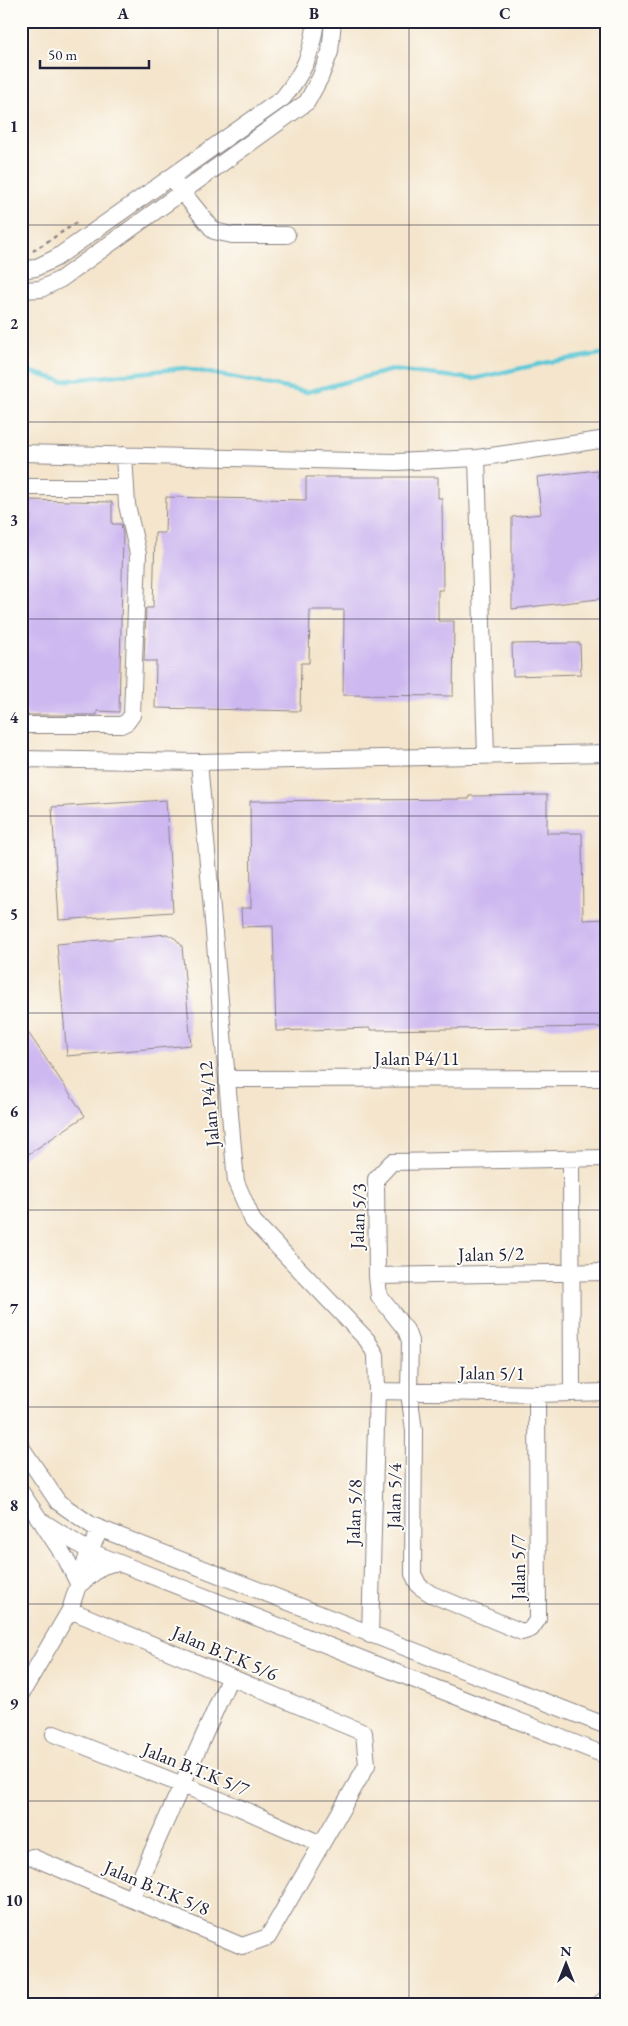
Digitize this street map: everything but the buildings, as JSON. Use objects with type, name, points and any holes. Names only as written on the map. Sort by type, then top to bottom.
[{"type":"street","points":[[21,270],[35,268],[56,258],[283,98],[300,77],[311,52],[316,21]]},
{"type":"street","points":[[21,290],[41,289],[61,279],[307,102],[320,78],[330,52],[333,21]]},
{"type":"street","points":[[171,177],[214,231],[232,235],[286,235]]},
{"type":"street","points":[[21,453],[396,462],[477,458],[607,439]]},
{"type":"street","points":[[21,725],[121,725],[127,722],[132,715],[138,554],[127,505],[124,455]]},
{"type":"street","points":[[477,458],[486,756]]},
{"type":"street","points":[[21,487],[126,487]]},
{"type":"street","points":[[21,759],[199,762],[607,753]]},
{"type":"street","name":"Jalan P4/12","points":[[199,762],[236,1182],[253,1221],[367,1340],[376,1355],[377,1391]]},
{"type":"street","name":"Jalan P4/11","points":[[227,1079],[607,1078]]},
{"type":"street","name":"Jalan 5/3","points":[[408,1392],[410,1341],[406,1330],[379,1296],[376,1276],[376,1179],[392,1162],[607,1158]]},
{"type":"street","points":[[571,1159],[572,1393]]},
{"type":"street","name":"Jalan 5/2","points":[[376,1276],[607,1272]]},
{"type":"street","name":"Jalan 5/1","points":[[377,1391],[538,1394],[607,1392]]},
{"type":"street","name":"Jalan 5/8","points":[[370,1635],[377,1391]]},
{"type":"street","name":"Jalan 5/4","points":[[408,1392],[414,1431],[413,1574],[419,1586],[431,1594]]},
{"type":"street","name":"Jalan 5/7","points":[[431,1594],[522,1632],[532,1629],[538,1619],[538,1394]]},
{"type":"street","points":[[21,1447],[58,1502],[91,1525],[607,1726]]},
{"type":"street","points":[[21,1492],[66,1560],[79,1585]]},
{"type":"street","points":[[40,1520],[90,1551],[116,1562],[607,1756]]},
{"type":"street","points":[[21,1694],[70,1610],[90,1551],[100,1529]]},
{"type":"street","points":[[79,1585],[100,1567],[116,1562]]},
{"type":"street","name":"Jalan B.T.K 5/6","points":[[70,1610],[364,1732],[367,1765],[321,1844]]},
{"type":"street","points":[[131,1899],[230,1677]]},
{"type":"street","name":"Jalan B.T.K 5/7","points":[[54,1734],[182,1785],[321,1844]]},
{"type":"street","name":"Jalan B.T.K 5/8","points":[[32,1857],[242,1946],[268,1937],[321,1844]]},
{"type":"street","points":[[598,2005],[607,1998]]},
{"type":"waterway","points":[[21,369],[62,381],[184,368],[307,392],[392,370],[473,379],[549,362],[607,353]]}]
